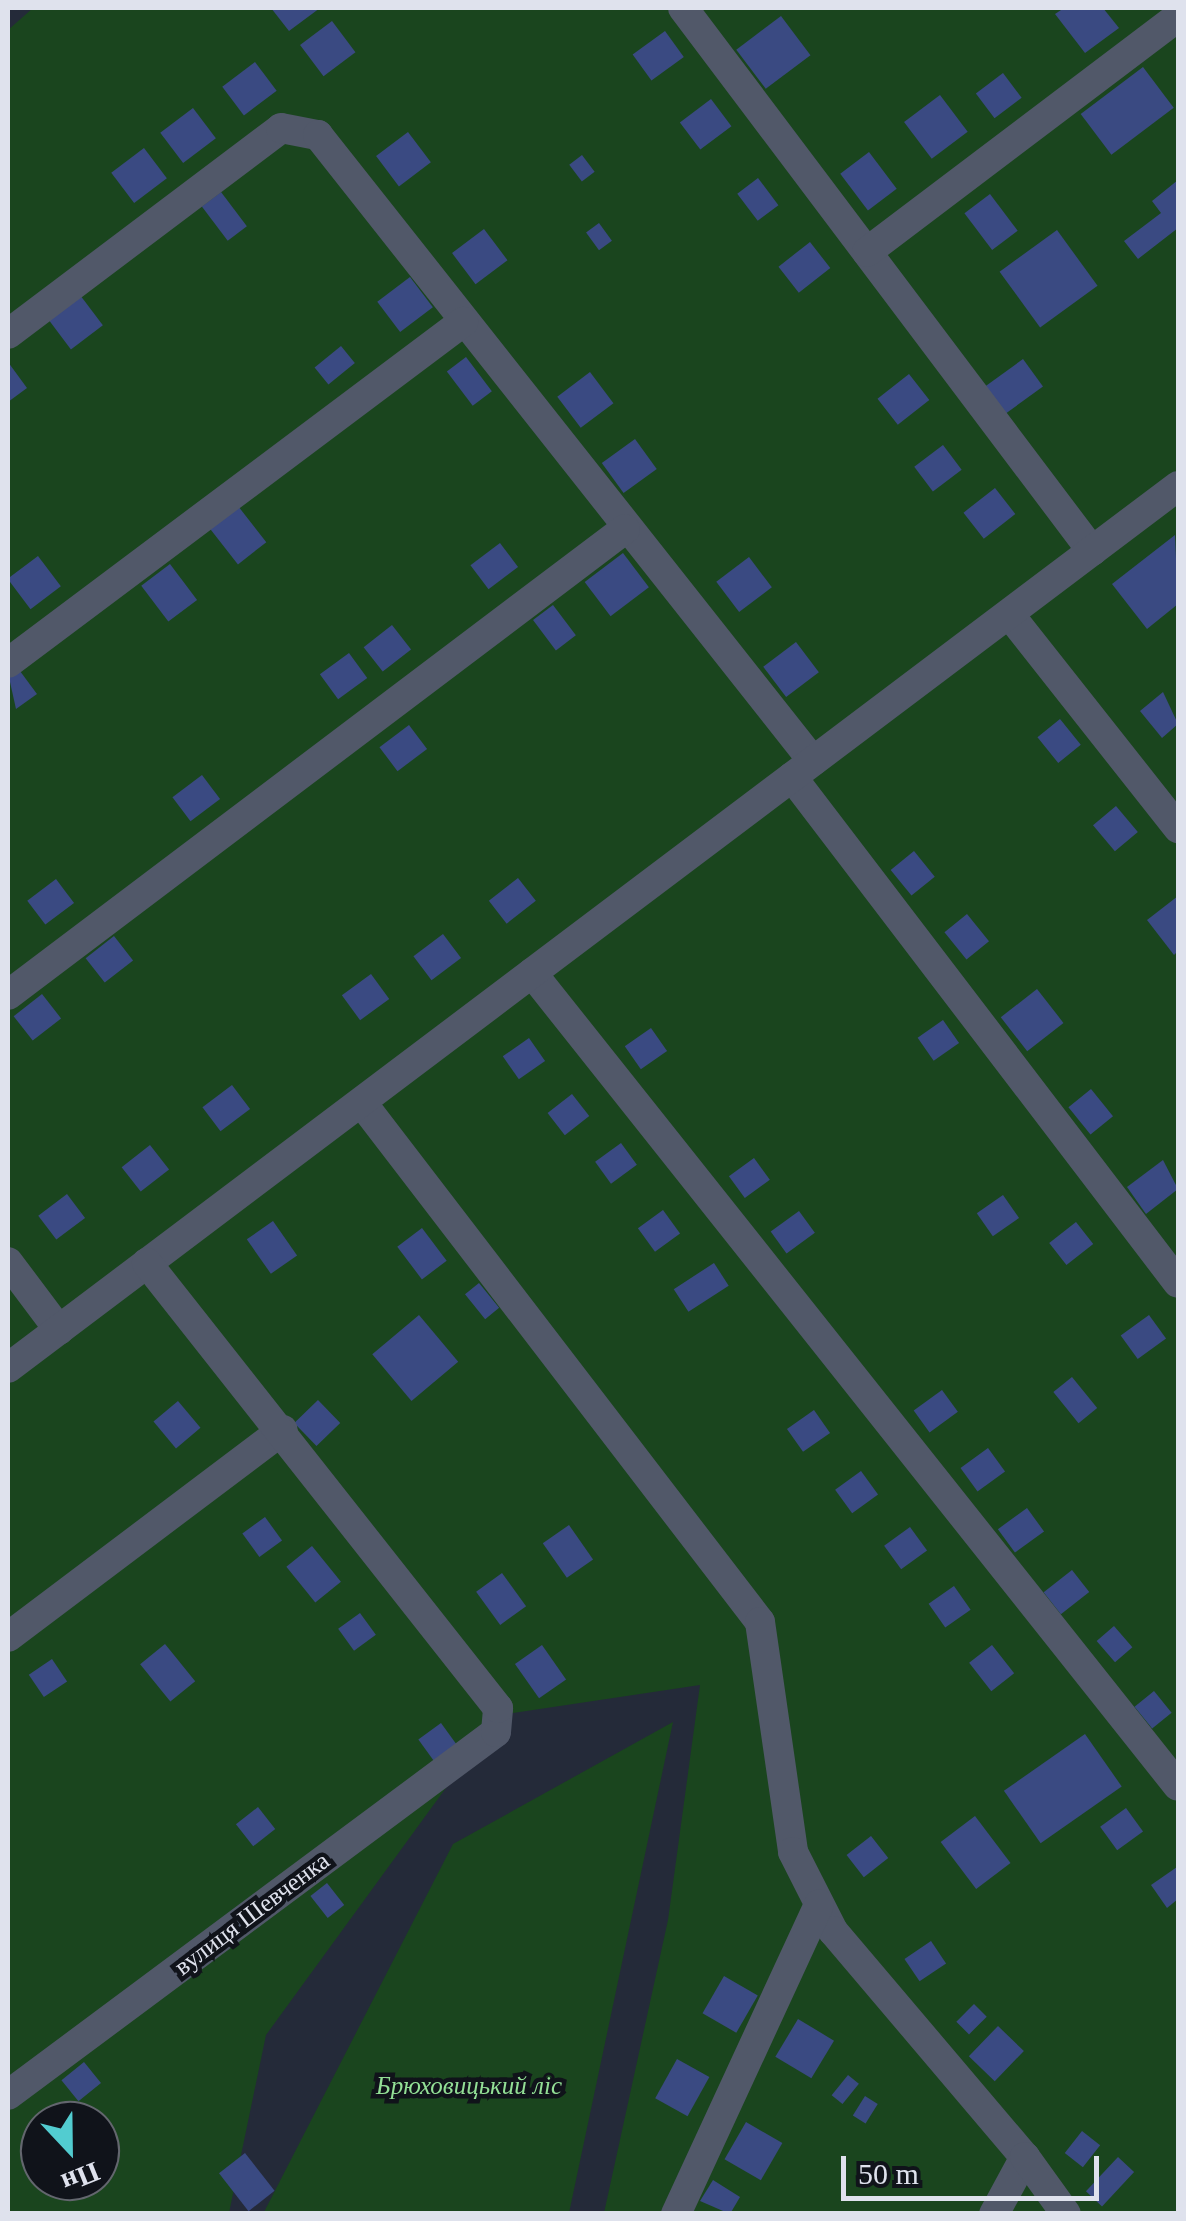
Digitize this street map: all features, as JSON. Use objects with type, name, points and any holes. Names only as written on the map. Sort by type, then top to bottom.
[{"type":"street","points":[[683,8],[1092,552]]},
{"type":"street","points":[[866,252],[1178,17]]},
{"type":"street","points":[[8,334],[280,128],[318,135],[625,529],[1178,1282]]},
{"type":"street","points":[[8,663],[463,322]]},
{"type":"street","points":[[8,1368],[1178,486]]},
{"type":"street","points":[[8,995],[625,529]]},
{"type":"street","points":[[1008,614],[1178,828]]},
{"type":"street","points":[[532,973],[1178,1786]]},
{"type":"street","points":[[362,1103],[760,1622],[792,1852],[819,1904],[1025,2156],[1066,2214]]},
{"type":"street","points":[[8,1262],[58,1330]]},
{"type":"street","points":[[8,1637],[283,1430],[147,1263]]},
{"type":"street","name":"вулиця Шевченка","points":[[8,2095],[496,1732],[498,1708],[283,1430]]},
{"type":"street","points":[[676,2214],[819,1904]]},
{"type":"street","points":[[994,2214],[1025,2156]]},
{"type":"green space","points":[[33,8],[1178,8],[1178,2213],[604,2213],[668,1920],[700,1685],[499,1715],[266,2035],[229,2213],[8,2213],[8,30]]},
{"type":"green space","name":"Брюховицький ліс","points":[[673,1722],[569,2213],[263,2214],[453,1844]]},
{"type":"building","points":[[271,8],[320,8],[289,31]]},
{"type":"building","points":[[1064,8],[1103,8],[1119,28],[1085,53],[1055,14]]},
{"type":"building","points":[[781,16],[810,55],[766,89],[736,50]]},
{"type":"building","points":[[332,21],[355,52],[324,76],[300,45]]},
{"type":"building","points":[[665,31],[684,57],[651,80],[633,55]]},
{"type":"building","points":[[255,62],[277,91],[244,115],[222,87]]},
{"type":"building","points":[[1143,67],[1174,108],[1111,155],[1081,114]]},
{"type":"building","points":[[1003,73],[1022,98],[995,118],[976,93]]},
{"type":"building","points":[[940,95],[968,132],[932,159],[904,122]]},
{"type":"building","points":[[711,99],[731,126],[700,150],[680,122]]},
{"type":"building","points":[[193,108],[216,138],[183,163],[160,133]]},
{"type":"building","points":[[408,132],[431,162],[399,186],[376,156]]},
{"type":"building","points":[[144,148],[167,178],[134,203],[111,173]]},
{"type":"building","points":[[869,152],[897,189],[868,210],[840,174]]},
{"type":"building","points":[[582,155],[595,172],[582,181],[569,165]]},
{"type":"building","points":[[758,178],[778,205],[758,221],[737,194]]},
{"type":"building","points":[[1178,180],[1178,228],[1138,259],[1124,241],[1161,213],[1152,201]]},
{"type":"building","points":[[221,192],[247,226],[228,241],[202,206]]},
{"type":"building","points":[[990,194],[1018,231],[992,250],[964,213]]},
{"type":"building","points":[[599,223],[612,241],[599,250],[586,232]]},
{"type":"building","points":[[484,229],[507,260],[476,284],[452,253]]},
{"type":"building","points":[[1057,230],[1098,286],[1040,328],[1000,272]]},
{"type":"building","points":[[810,242],[830,268],[799,293],[778,267]]},
{"type":"building","points":[[410,277],[433,307],[400,332],[377,302]]},
{"type":"building","points":[[80,295],[103,325],[71,349],[48,319]]},
{"type":"building","points":[[341,346],[355,363],[328,384],[315,367]]},
{"type":"building","points":[[466,357],[492,391],[473,406],[447,371]]},
{"type":"building","points":[[1023,359],[1043,387],[1003,415],[983,388]]},
{"type":"building","points":[[8,362],[27,388],[8,402]]},
{"type":"building","points":[[590,372],[613,403],[581,428],[557,397]]},
{"type":"building","points":[[909,374],[929,400],[898,425],[877,399]]},
{"type":"building","points":[[635,439],[657,469],[624,493],[602,463]]},
{"type":"building","points":[[943,445],[962,470],[933,491],[914,467]]},
{"type":"building","points":[[995,488],[1015,514],[984,539],[963,513]]},
{"type":"building","points":[[238,506],[266,542],[238,564],[210,528]]},
{"type":"building","points":[[1175,535],[1178,604],[1147,629],[1112,584]]},
{"type":"building","points":[[500,543],[518,567],[489,589],[470,565]]},
{"type":"building","points":[[623,553],[649,587],[611,616],[585,582]]},
{"type":"building","points":[[38,556],[61,586],[31,609],[8,579]]},
{"type":"building","points":[[749,557],[772,587],[739,612],[716,582]]},
{"type":"building","points":[[170,564],[197,600],[168,622],[141,586]]},
{"type":"building","points":[[553,605],[576,635],[556,650],[533,620]]},
{"type":"building","points":[[392,625],[411,649],[383,672],[364,647]]},
{"type":"building","points":[[796,642],[819,672],[786,697],[763,667]]},
{"type":"building","points":[[349,653],[367,678],[338,699],[320,674]]},
{"type":"building","points":[[17,667],[37,694],[16,709],[8,673]]},
{"type":"building","points":[[1163,692],[1178,724],[1162,738],[1140,711]]},
{"type":"building","points":[[1060,719],[1081,745],[1058,763],[1037,737]]},
{"type":"building","points":[[409,725],[427,749],[398,771],[379,747]]},
{"type":"building","points":[[202,775],[220,799],[191,821],[172,797]]},
{"type":"building","points":[[1116,806],[1138,832],[1115,851],[1093,825]]},
{"type":"building","points":[[914,851],[935,877],[911,896],[891,870]]},
{"type":"building","points":[[518,878],[536,901],[507,924],[489,901]]},
{"type":"building","points":[[56,879],[74,903],[45,925],[27,901]]},
{"type":"building","points":[[1178,896],[1178,951],[1174,955],[1147,920]]},
{"type":"building","points":[[967,914],[989,941],[966,959],[944,932]]},
{"type":"building","points":[[443,934],[461,958],[432,980],[413,956]]},
{"type":"building","points":[[114,936],[133,960],[105,983],[86,958]]},
{"type":"building","points":[[371,974],[389,999],[360,1020],[342,995]]},
{"type":"building","points":[[1037,989],[1063,1023],[1027,1051],[1001,1017]]},
{"type":"building","points":[[42,994],[61,1018],[33,1041],[14,1016]]},
{"type":"building","points":[[943,1020],[959,1043],[934,1061],[918,1038]]},
{"type":"building","points":[[651,1028],[667,1051],[641,1069],[625,1046]]},
{"type":"building","points":[[529,1038],[545,1061],[519,1079],[503,1056]]},
{"type":"building","points":[[232,1085],[250,1109],[221,1131],[202,1107]]},
{"type":"building","points":[[1091,1089],[1113,1116],[1090,1134],[1068,1107]]},
{"type":"building","points":[[572,1094],[589,1116],[565,1135],[548,1113]]},
{"type":"building","points":[[621,1143],[637,1165],[611,1184],[595,1162]]},
{"type":"building","points":[[150,1145],[169,1169],[141,1192],[122,1167]]},
{"type":"building","points":[[754,1158],[770,1180],[745,1198],[729,1176]]},
{"type":"building","points":[[1163,1160],[1178,1189],[1146,1214],[1127,1187]]},
{"type":"building","points":[[67,1194],[85,1218],[56,1240],[38,1216]]},
{"type":"building","points":[[1003,1195],[1019,1218],[993,1236],[977,1213]]},
{"type":"building","points":[[663,1210],[680,1233],[655,1252],[638,1228]]},
{"type":"building","points":[[799,1211],[815,1233],[787,1253],[771,1232]]},
{"type":"building","points":[[273,1221],[297,1255],[271,1274],[247,1239]]},
{"type":"building","points":[[1076,1222],[1093,1244],[1066,1265],[1049,1243]]},
{"type":"building","points":[[422,1228],[447,1261],[422,1279],[397,1247]]},
{"type":"building","points":[[714,1263],[729,1286],[688,1312],[674,1289]]},
{"type":"building","points":[[479,1283],[499,1308],[485,1319],[465,1294]]},
{"type":"building","points":[[419,1315],[458,1362],[411,1401],[372,1354]]},
{"type":"building","points":[[1149,1315],[1166,1338],[1138,1359],[1121,1336]]},
{"type":"building","points":[[1072,1377],[1097,1408],[1079,1423],[1053,1392]]},
{"type":"building","points":[[942,1390],[958,1412],[930,1432],[914,1411]]},
{"type":"building","points":[[318,1400],[340,1423],[316,1446],[294,1423]]},
{"type":"building","points":[[178,1401],[200,1428],[176,1448],[153,1422]]},
{"type":"building","points":[[814,1410],[830,1433],[803,1452],[787,1429]]},
{"type":"building","points":[[988,1448],[1005,1471],[978,1491],[960,1468]]},
{"type":"building","points":[[861,1471],[878,1494],[852,1513],[835,1490]]},
{"type":"building","points":[[1027,1508],[1044,1531],[1015,1553],[998,1529]]},
{"type":"building","points":[[265,1517],[282,1540],[259,1557],[242,1533]]},
{"type":"building","points":[[569,1525],[593,1559],[567,1578],[543,1543]]},
{"type":"building","points":[[910,1527],[927,1550],[901,1569],[884,1546]]},
{"type":"building","points":[[312,1546],[341,1582],[315,1603],[286,1567]]},
{"type":"building","points":[[1072,1570],[1089,1592],[1061,1614],[1044,1592]]},
{"type":"building","points":[[502,1573],[526,1606],[500,1625],[476,1592]]},
{"type":"building","points":[[954,1586],[971,1610],[945,1628],[929,1604]]},
{"type":"building","points":[[360,1613],[376,1635],[354,1651],[338,1629]]},
{"type":"building","points":[[1114,1626],[1132,1647],[1115,1662],[1097,1641]]},
{"type":"building","points":[[165,1644],[195,1681],[170,1701],[140,1664]]},
{"type":"building","points":[[542,1645],[566,1679],[539,1698],[515,1664]]},
{"type":"building","points":[[992,1645],[1014,1673],[991,1691],[969,1663]]},
{"type":"building","points":[[52,1659],[67,1681],[44,1697],[29,1675]]},
{"type":"building","points":[[1154,1691],[1172,1713],[1152,1728],[1135,1707]]},
{"type":"building","points":[[441,1723],[458,1746],[435,1763],[418,1739]]},
{"type":"building","points":[[1085,1734],[1122,1786],[1041,1843],[1004,1791]]},
{"type":"building","points":[[258,1807],[275,1829],[253,1846],[236,1824]]},
{"type":"building","points":[[1126,1808],[1143,1831],[1117,1850],[1100,1827]]},
{"type":"building","points":[[975,1816],[1011,1863],[976,1889],[941,1842]]},
{"type":"building","points":[[871,1836],[888,1858],[864,1877],[847,1855]]},
{"type":"building","points":[[1177,1867],[1178,1899],[1167,1908],[1151,1885]]},
{"type":"building","points":[[327,1883],[344,1905],[328,1918],[310,1896]]},
{"type":"building","points":[[931,1941],[946,1963],[920,1981],[904,1959]]},
{"type":"building","points":[[724,1976],[758,1995],[736,2033],[702,2013]]},
{"type":"building","points":[[974,2004],[987,2017],[969,2034],[956,2022]]},
{"type":"building","points":[[798,2019],[834,2041],[811,2078],[775,2057]]},
{"type":"building","points":[[998,2026],[1024,2051],[995,2081],[969,2056]]},
{"type":"building","points":[[677,2059],[709,2077],[688,2116],[655,2098]]},
{"type":"building","points":[[84,2062],[101,2083],[78,2101],[61,2080]]},
{"type":"building","points":[[848,2075],[859,2084],[843,2104],[832,2095]]},
{"type":"building","points":[[865,2096],[878,2104],[866,2123],[853,2116]]},
{"type":"building","points":[[746,2122],[782,2143],[761,2180],[725,2159]]},
{"type":"building","points":[[1082,2131],[1100,2145],[1083,2167],[1065,2153]]},
{"type":"building","points":[[245,2153],[275,2191],[249,2211],[219,2173]]},
{"type":"building","points":[[1118,2157],[1134,2172],[1102,2206],[1086,2191]]},
{"type":"building","points":[[713,2180],[740,2197],[730,2214],[700,2201]]}]
